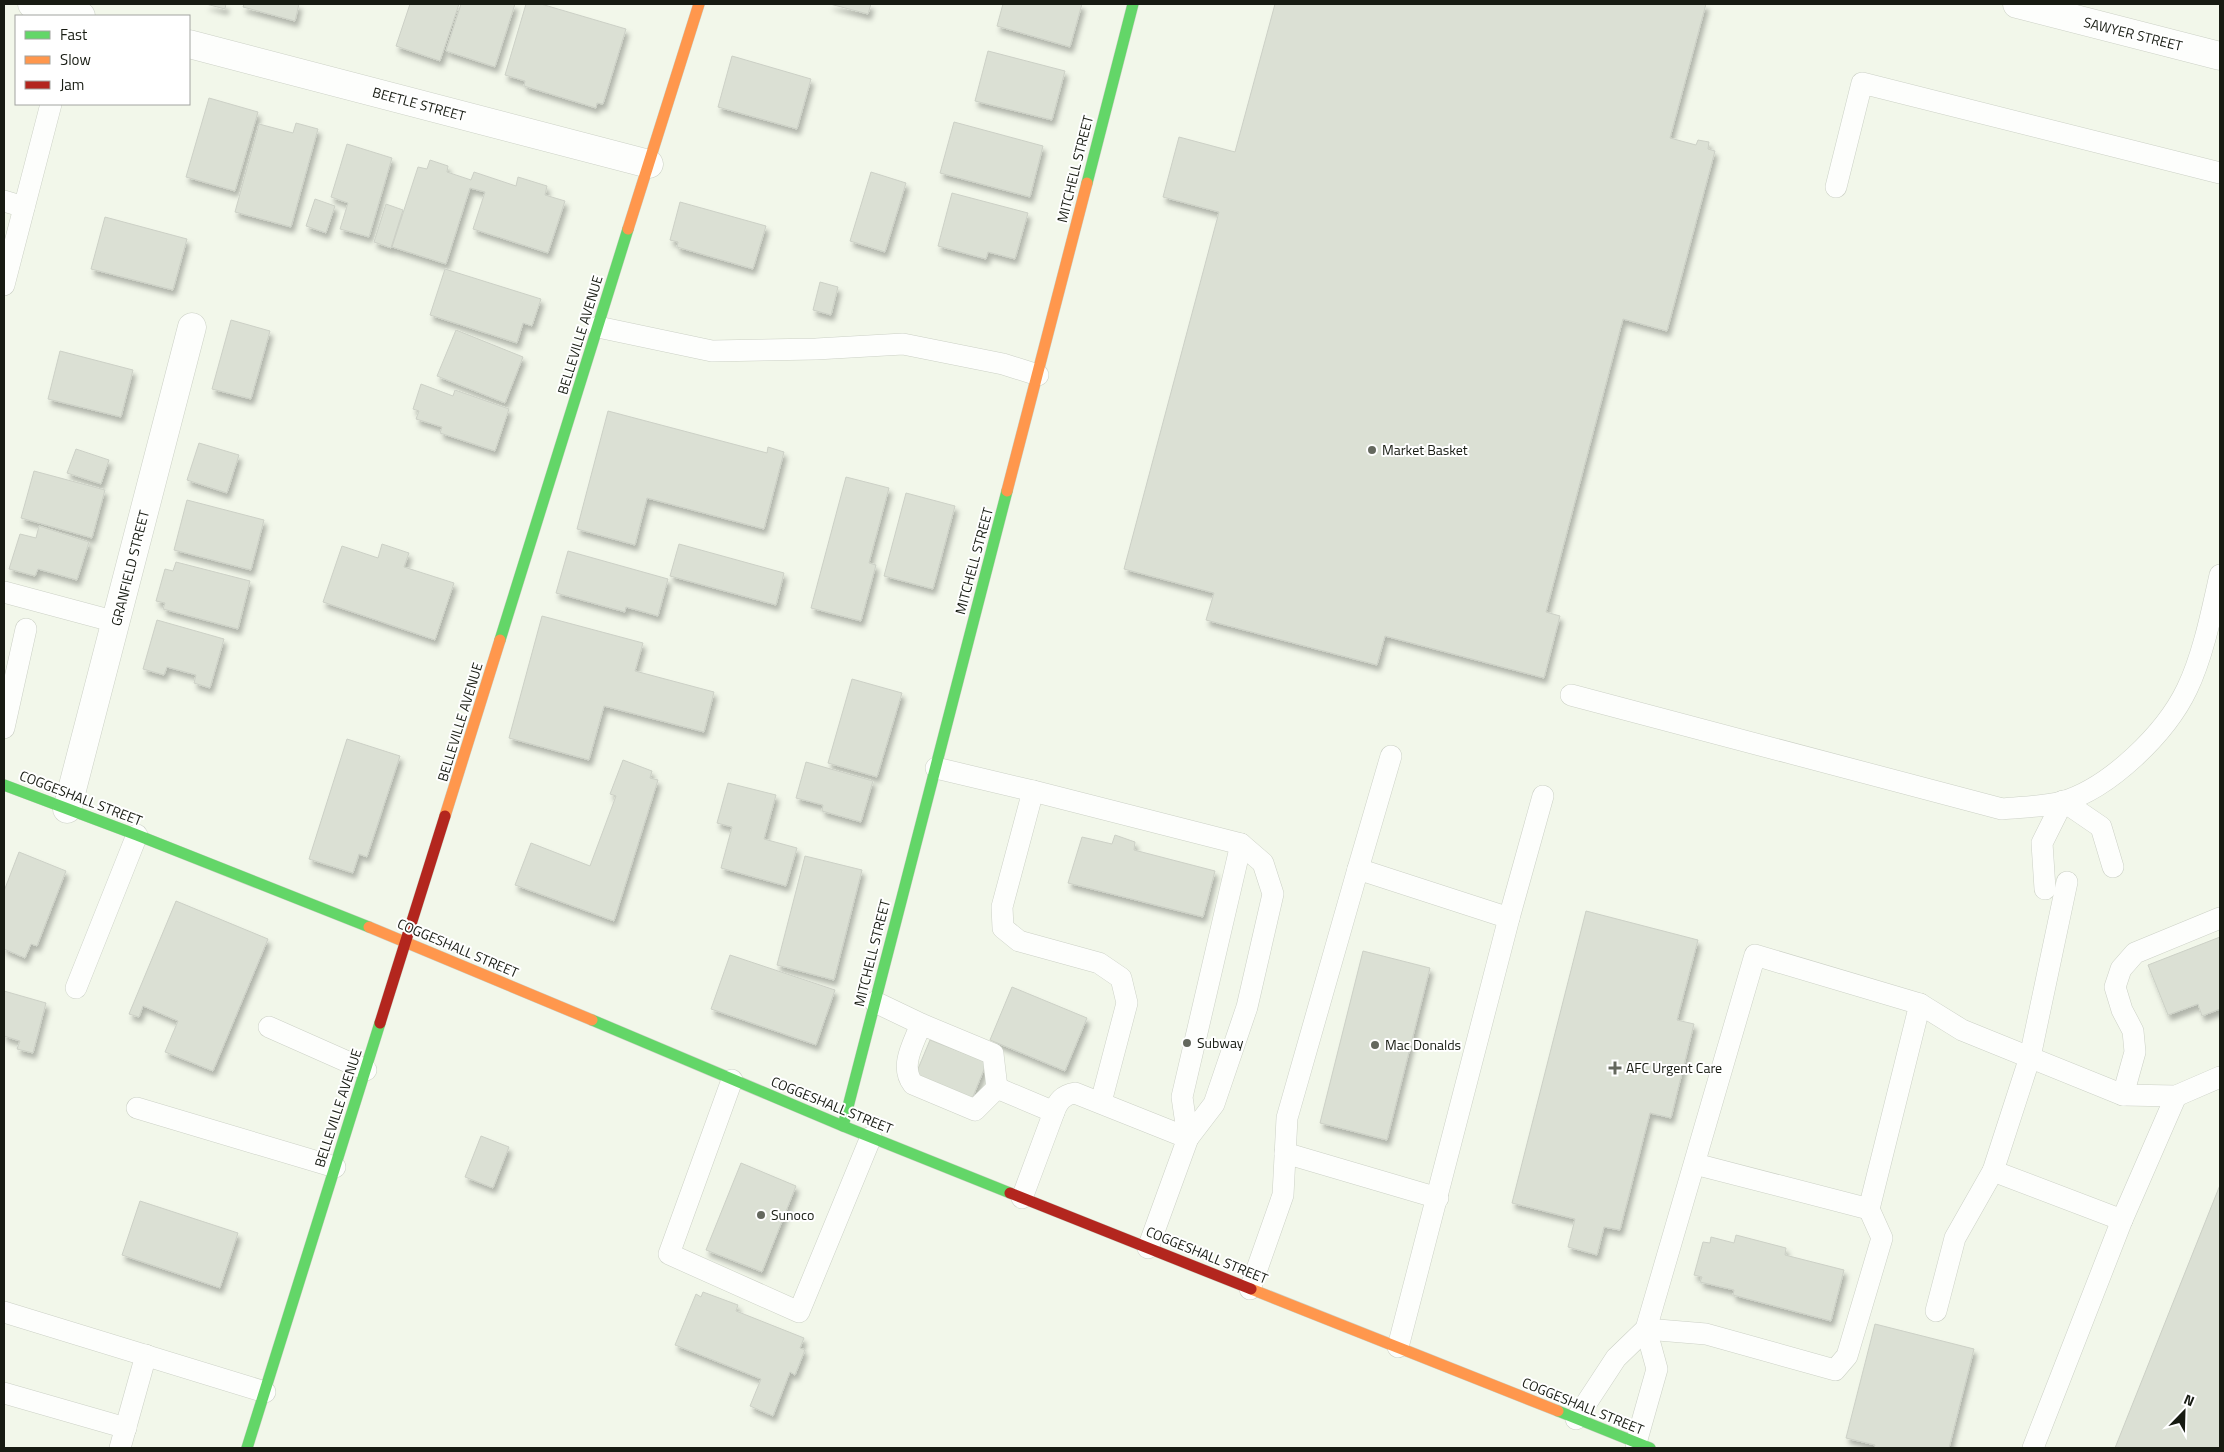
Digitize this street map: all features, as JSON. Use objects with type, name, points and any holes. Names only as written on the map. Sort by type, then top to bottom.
[{"type":"main road","name":"BELLEVILLE AVENUE","points":[[247,1448],[699,4]]},
{"type":"main road","name":"MITCHELL STREET","points":[[843,1126],[1134,4]]},
{"type":"main road","name":"COGGESHALL STREET","points":[[4,785],[406,942],[843,1126],[1643,1446]]},
{"type":"street","points":[[32,4],[73,15]]},
{"type":"street","name":"SAWYER STREET","points":[[2017,4],[2060,9],[2220,56]]},
{"type":"street","name":"BEETLE STREET","points":[[190,44],[649,164]]},
{"type":"street","name":"GRANFIELD STREET","points":[[68,809],[192,327]]},
{"type":"lane","points":[[1836,187],[1862,83],[2220,173]]},
{"type":"lane","points":[[4,285],[51,105]]},
{"type":"lane","points":[[4,201],[24,207]]},
{"type":"lane","points":[[598,327],[712,351],[816,349],[903,344],[1003,364],[1038,375]]},
{"type":"lane","points":[[1571,695],[2002,809],[2063,802],[2098,786],[2128,762],[2160,730],[2187,689],[2206,635],[2220,575]]},
{"type":"lane","points":[[4,592],[116,622]]},
{"type":"lane","points":[[4,728],[26,629]]},
{"type":"lane","points":[[1250,1289],[1283,1195],[1287,1118],[1391,756]]},
{"type":"lane","points":[[936,768],[1033,790],[1241,844],[1263,863],[1273,894],[1246,1007],[1214,1104],[1188,1138],[1148,1248]]},
{"type":"lane","points":[[1033,790],[1002,907],[1004,928],[1019,941],[1100,963],[1121,978],[1127,1003],[1101,1102]]},
{"type":"lane","points":[[1398,1347],[1509,918],[1543,796]]},
{"type":"lane","points":[[2063,802],[2101,827],[2113,867]]},
{"type":"lane","points":[[2046,889],[2042,843],[2063,802]]},
{"type":"lane","points":[[76,988],[137,836]]},
{"type":"lane","points":[[1188,1138],[1182,1097],[1241,844]]},
{"type":"lane","points":[[1358,869],[1509,918]]},
{"type":"lane","points":[[1936,1310],[1955,1238],[1993,1171],[2030,1057],[2067,882]]},
{"type":"lane","points":[[2123,1095],[2135,1052],[2133,1030],[2122,1010],[2115,987],[2121,968],[2136,954],[2220,918]]},
{"type":"lane","points":[[1576,1419],[1616,1358],[1646,1329],[1755,955],[1920,1004],[1962,1030],[2123,1095],[2176,1096],[2220,1077]]},
{"type":"lane","points":[[876,1002],[921,1024],[993,1054],[997,1088]]},
{"type":"lane","points":[[1646,1329],[1706,1334],[1835,1370],[1847,1356],[1882,1238],[1869,1209],[1920,1004]]},
{"type":"lane","points":[[921,1024],[905,1067],[907,1076],[913,1084],[975,1110],[997,1088]]},
{"type":"lane","points":[[269,1027],[366,1070]]},
{"type":"lane","points":[[732,1080],[669,1254],[799,1312],[871,1137]]},
{"type":"lane","points":[[997,1088],[1054,1112]]},
{"type":"lane","points":[[1022,1198],[1054,1112],[1058,1103],[1065,1095],[1074,1093],[1101,1102],[1188,1138]]},
{"type":"lane","points":[[2033,1448],[2122,1220],[2176,1096]]},
{"type":"lane","points":[[137,1108],[335,1167]]},
{"type":"lane","points":[[1285,1153],[1438,1198]]},
{"type":"lane","points":[[1695,1164],[1869,1209]]},
{"type":"lane","points":[[1993,1171],[2122,1220]]},
{"type":"lane","points":[[4,1312],[265,1392]]},
{"type":"lane","points":[[1643,1446],[1657,1369],[1646,1329]]},
{"type":"lane","points":[[4,1393],[123,1438],[146,1355]]},
{"type":"building","points":[[206,4],[226,4],[225,9]]},
{"type":"building","points":[[244,4],[299,4],[295,21],[243,7]]},
{"type":"building","points":[[410,4],[459,4],[440,61],[396,46]]},
{"type":"building","points":[[461,4],[515,4],[495,67],[446,51]]},
{"type":"building","points":[[526,4],[541,4],[626,29],[603,104],[597,103],[596,108],[524,86],[525,81],[505,75]]},
{"type":"building","points":[[830,4],[871,4],[868,14]]},
{"type":"building","points":[[1003,4],[1082,4],[1070,47],[997,26]]},
{"type":"building","name":"Market Basket","points":[[1275,4],[1706,4],[1670,138],[1696,145],[1698,140],[1709,142],[1708,149],[1715,151],[1667,331],[1623,319],[1546,612],[1560,616],[1544,678],[1385,636],[1377,665],[1206,620],[1214,593],[1124,569],[1219,212],[1163,197],[1179,137],[1235,152]]},
{"type":"building","points":[[988,51],[1065,71],[1052,120],[975,101]]},
{"type":"building","points":[[732,56],[811,79],[797,129],[718,107]]},
{"type":"building","points":[[209,98],[258,112],[235,191],[186,177]]},
{"type":"building","points":[[954,122],[1043,146],[1030,197],[940,173]]},
{"type":"building","points":[[296,123],[318,129],[291,227],[235,212],[259,124],[293,133]]},
{"type":"building","points":[[347,144],[392,158],[369,237],[340,229],[348,203],[331,197]]},
{"type":"building","points":[[430,160],[448,166],[447,172],[471,180],[474,172],[516,186],[518,177],[547,186],[545,195],[565,201],[548,253],[473,229],[485,192],[470,188],[446,264],[392,247],[418,167],[427,169]]},
{"type":"building","points":[[871,172],[906,183],[885,252],[850,241]]},
{"type":"building","points":[[952,193],[1028,213],[1015,259],[988,252],[986,259],[938,246]]},
{"type":"building","points":[[315,199],[335,206],[326,233],[306,226]]},
{"type":"building","points":[[680,202],[766,226],[753,269],[677,247],[678,242],[670,240]]},
{"type":"building","points":[[386,204],[403,210],[391,248],[374,242]]},
{"type":"building","points":[[105,217],[187,239],[173,290],[91,269]]},
{"type":"building","points":[[445,269],[541,299],[532,326],[523,323],[517,343],[430,315]]},
{"type":"building","points":[[820,282],[838,287],[831,315],[813,310]]},
{"type":"building","points":[[231,320],[270,331],[251,399],[212,389]]},
{"type":"building","points":[[456,330],[523,357],[505,403],[437,376]]},
{"type":"building","points":[[60,351],[133,370],[121,417],[48,399]]},
{"type":"building","points":[[421,384],[453,396],[455,390],[509,409],[495,451],[440,433],[442,427],[416,419],[419,411],[413,409]]},
{"type":"building","points":[[608,411],[767,453],[768,447],[784,452],[764,529],[647,498],[635,545],[577,529]]},
{"type":"building","points":[[199,443],[239,455],[227,493],[187,480]]},
{"type":"building","points":[[76,449],[109,460],[101,484],[67,473]]},
{"type":"building","points":[[34,471],[105,490],[92,538],[21,518]]},
{"type":"building","points":[[846,477],[889,488],[869,563],[876,565],[861,621],[811,608]]},
{"type":"building","points":[[906,493],[955,506],[933,589],[884,576]]},
{"type":"building","points":[[187,500],[264,520],[251,570],[174,550]]},
{"type":"building","points":[[39,526],[89,542],[77,580],[38,569],[35,576],[9,569],[20,534],[36,538]]},
{"type":"building","points":[[382,544],[409,553],[404,567],[454,583],[435,640],[323,602],[342,546],[378,558]]},
{"type":"building","points":[[679,544],[784,573],[776,605],[670,576]]},
{"type":"building","points":[[568,551],[668,579],[658,616],[626,607],[625,612],[556,593]]},
{"type":"building","points":[[176,562],[250,581],[238,629],[163,609],[165,603],[156,601],[165,569],[173,571]]},
{"type":"building","points":[[542,616],[643,643],[635,671],[714,692],[704,732],[604,706],[589,760],[509,738]]},
{"type":"building","points":[[157,620],[224,639],[210,688],[194,683],[196,675],[167,667],[164,675],[143,669]]},
{"type":"building","points":[[852,679],[902,693],[877,777],[828,763]]},
{"type":"building","points":[[347,739],[400,756],[367,857],[359,854],[353,873],[309,859]]},
{"type":"building","points":[[623,760],[652,771],[650,778],[658,780],[614,921],[515,885],[531,843],[590,866],[616,796],[610,794]]},
{"type":"building","points":[[806,762],[873,781],[861,822],[822,811],[823,805],[796,798]]},
{"type":"building","points":[[728,783],[776,795],[764,839],[797,848],[786,886],[721,868],[732,827],[717,823]]},
{"type":"building","points":[[1115,835],[1135,842],[1134,850],[1215,871],[1203,917],[1068,883],[1082,837],[1112,844]]},
{"type":"building","points":[[19,852],[66,871],[37,946],[31,944],[25,958],[4,949],[4,891]]},
{"type":"building","points":[[805,856],[862,870],[834,980],[777,965]]},
{"type":"building","points":[[176,901],[268,939],[213,1071],[165,1052],[178,1021],[143,1006],[139,1017],[129,1014]]},
{"type":"building","name":"AFC Urgent Care","points":[[1586,911],[1698,940],[1677,1020],[1694,1024],[1671,1118],[1650,1113],[1620,1230],[1604,1227],[1597,1255],[1568,1247],[1575,1219],[1512,1203]]},
{"type":"building","points":[[2220,937],[2220,1009],[2202,1016],[2198,1004],[2168,1015],[2148,965]]},
{"type":"building","name":"Mac Donalds","points":[[1363,951],[1430,968],[1387,1140],[1320,1123]]},
{"type":"building","points":[[730,955],[835,990],[816,1045],[711,1009]]},
{"type":"building","points":[[1012,987],[1087,1018],[1065,1071],[990,1040]]},
{"type":"building","points":[[4,991],[46,1003],[33,1053],[17,1049],[20,1041],[4,1036]]},
{"type":"building","points":[[930,1040],[987,1062],[972,1099],[915,1076]]},
{"type":"building","points":[[481,1136],[509,1147],[493,1188],[465,1177]]},
{"type":"building","points":[[741,1163],[796,1186],[762,1272],[706,1250]]},
{"type":"building","points":[[2220,1185],[2220,1448],[2115,1448]]},
{"type":"building","points":[[140,1201],[238,1233],[220,1288],[122,1255]]},
{"type":"building","points":[[1736,1235],[1786,1248],[1785,1255],[1844,1270],[1831,1321],[1733,1295],[1734,1290],[1700,1282],[1702,1277],[1694,1275],[1703,1242],[1710,1243],[1711,1237],[1734,1243]]},
{"type":"building","points":[[703,1292],[738,1305],[736,1311],[804,1338],[800,1348],[805,1350],[795,1375],[790,1372],[773,1416],[750,1406],[761,1379],[675,1345],[696,1294],[701,1297]]},
{"type":"building","points":[[1875,1324],[1974,1349],[1949,1448],[1874,1448],[1875,1445],[1846,1438]]},
{"type":"traffic: fast","points":[[1087,183],[1133,4]]},
{"type":"traffic: fast","points":[[500,640],[628,229]]},
{"type":"traffic: fast","points":[[843,1126],[1007,491]]},
{"type":"traffic: fast","points":[[4,785],[137,835],[369,927]]},
{"type":"traffic: fast","points":[[592,1020],[843,1126],[1010,1193]]},
{"type":"traffic: fast","points":[[247,1448],[380,1023]]},
{"type":"traffic: fast","points":[[1558,1411],[1650,1448]]},
{"type":"traffic: slow","points":[[628,229],[699,4]]},
{"type":"traffic: slow","points":[[1007,491],[1087,183]]},
{"type":"traffic: slow","points":[[445,816],[500,640]]},
{"type":"traffic: slow","points":[[369,927],[592,1020]]},
{"type":"traffic: slow","points":[[1251,1289],[1558,1411]]},
{"type":"traffic: jam","points":[[380,1023],[445,816]]},
{"type":"traffic: jam","points":[[1010,1193],[1251,1289]]},
{"type":"place","name":"Market Basket","points":[[1372,450]]},
{"type":"place","name":"Subway","points":[[1187,1043]]},
{"type":"place","name":"Mac Donalds","points":[[1375,1045]]},
{"type":"place","name":"AFC Urgent Care","points":[[1615,1068]]},
{"type":"place","name":"Sunoco","points":[[761,1215]]}]
